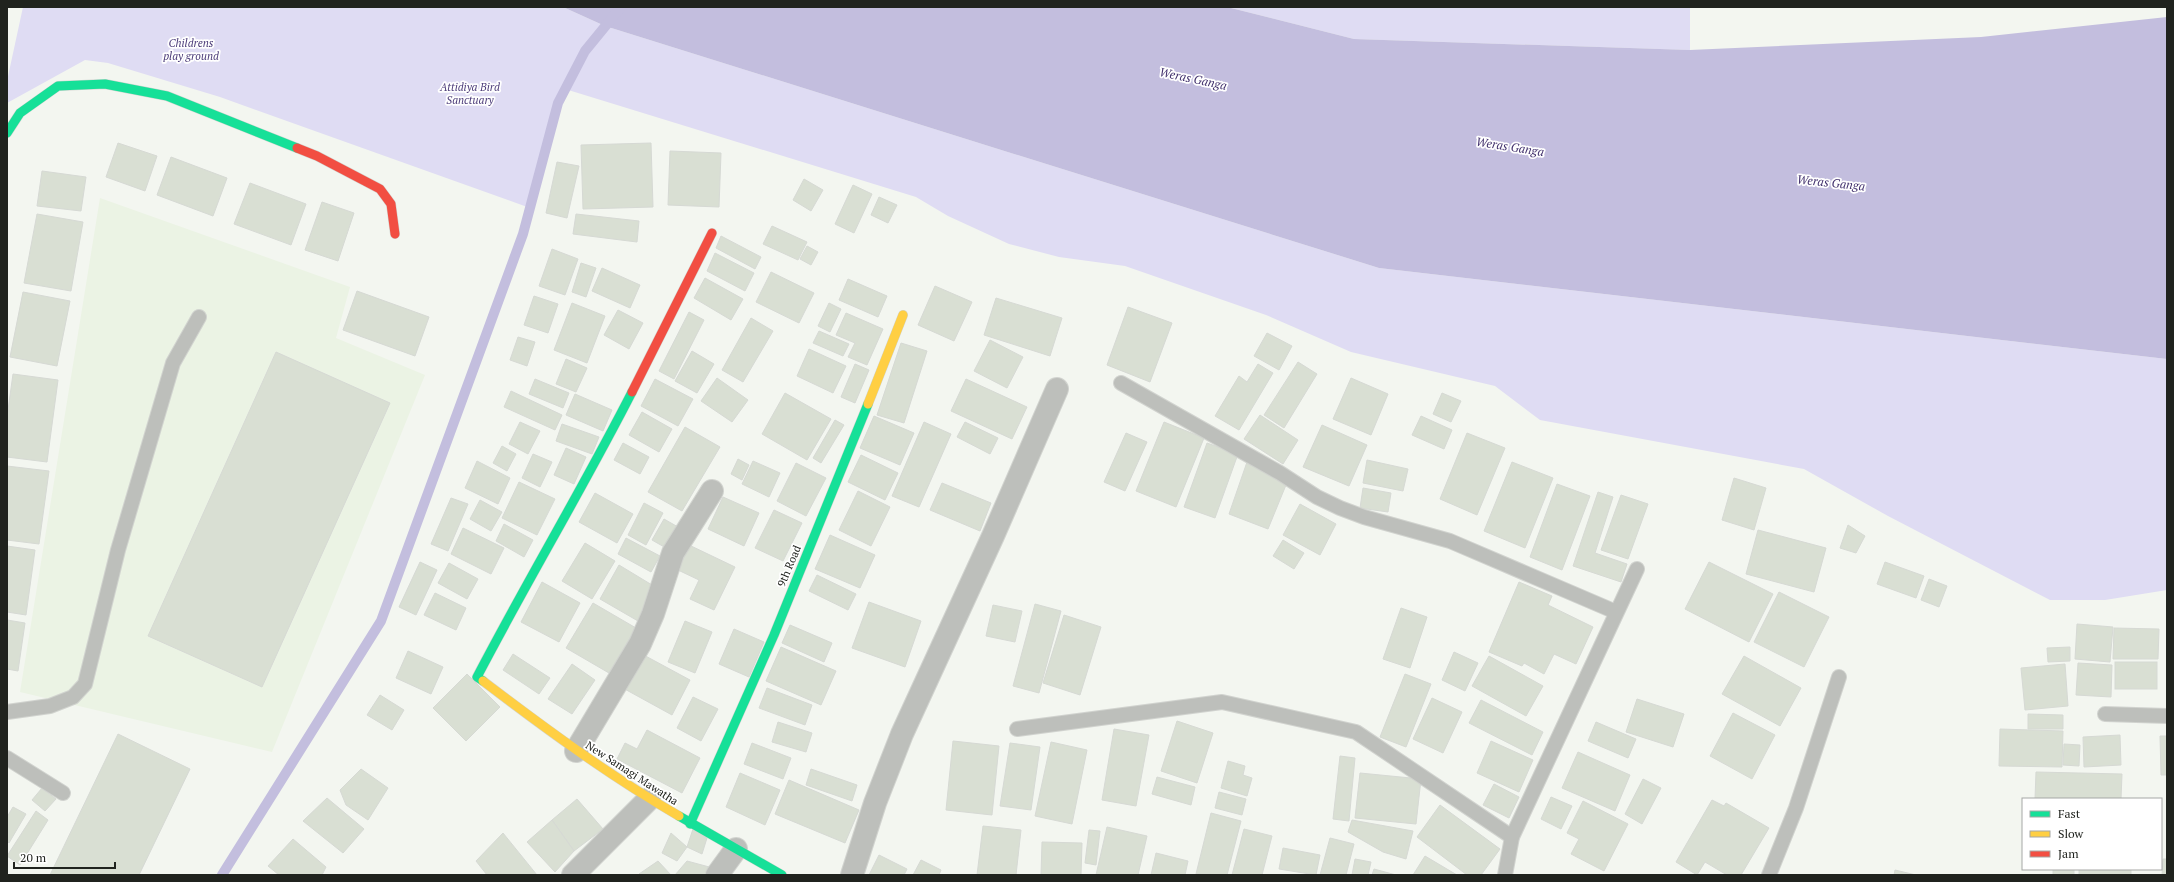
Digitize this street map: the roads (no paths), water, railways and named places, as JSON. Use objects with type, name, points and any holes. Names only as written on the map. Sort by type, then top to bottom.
[{"type":"street","points":[[7,133],[20,114],[58,86],[105,84],[167,96],[317,156],[380,189],[391,204],[395,234]]},
{"type":"street","name":"New Samagi Mawatha","points":[[712,233],[601,452],[516,603],[477,677],[576,751],[649,799],[690,824],[782,875]]},
{"type":"street","name":"9th Road","points":[[690,824],[734,728],[831,499],[904,315]]},
{"type":"street","points":[[852,875],[874,803],[902,734],[1057,389]]},
{"type":"street","points":[[576,751],[640,644],[653,614],[673,553],[712,491]]},
{"type":"street","points":[[573,875],[649,799]]},
{"type":"street","points":[[717,875],[736,849]]},
{"type":"lane","points":[[7,712],[50,706],[73,697],[85,684],[118,550],[173,363],[199,317]]},
{"type":"lane","points":[[1122,383],[1280,473],[1317,497],[1340,508],[1364,518],[1450,541],[1616,612]]},
{"type":"lane","points":[[1505,875],[1512,837],[1637,569]]},
{"type":"lane","points":[[1769,875],[1796,808],[1839,677]]},
{"type":"lane","points":[[1017,728],[1222,702],[1341,728],[1356,732],[1512,837]]},
{"type":"lane","points":[[2105,714],[2167,716]]},
{"type":"lane","points":[[7,758],[63,793]]},
{"type":"water","name":"Weras Ganga","points":[[563,7],[1227,7],[1354,39],[1690,50],[1981,37],[2167,17],[2167,359],[1379,268],[605,26]]},
{"type":"waterway","points":[[222,875],[381,621],[523,234],[558,103],[585,51],[621,7]]},
{"type":"park label","name":"Childrens play ground","points":[[191,49]]},
{"type":"park label","name":"Attidiya Bird Sanctuary","points":[[470,93]]}]
